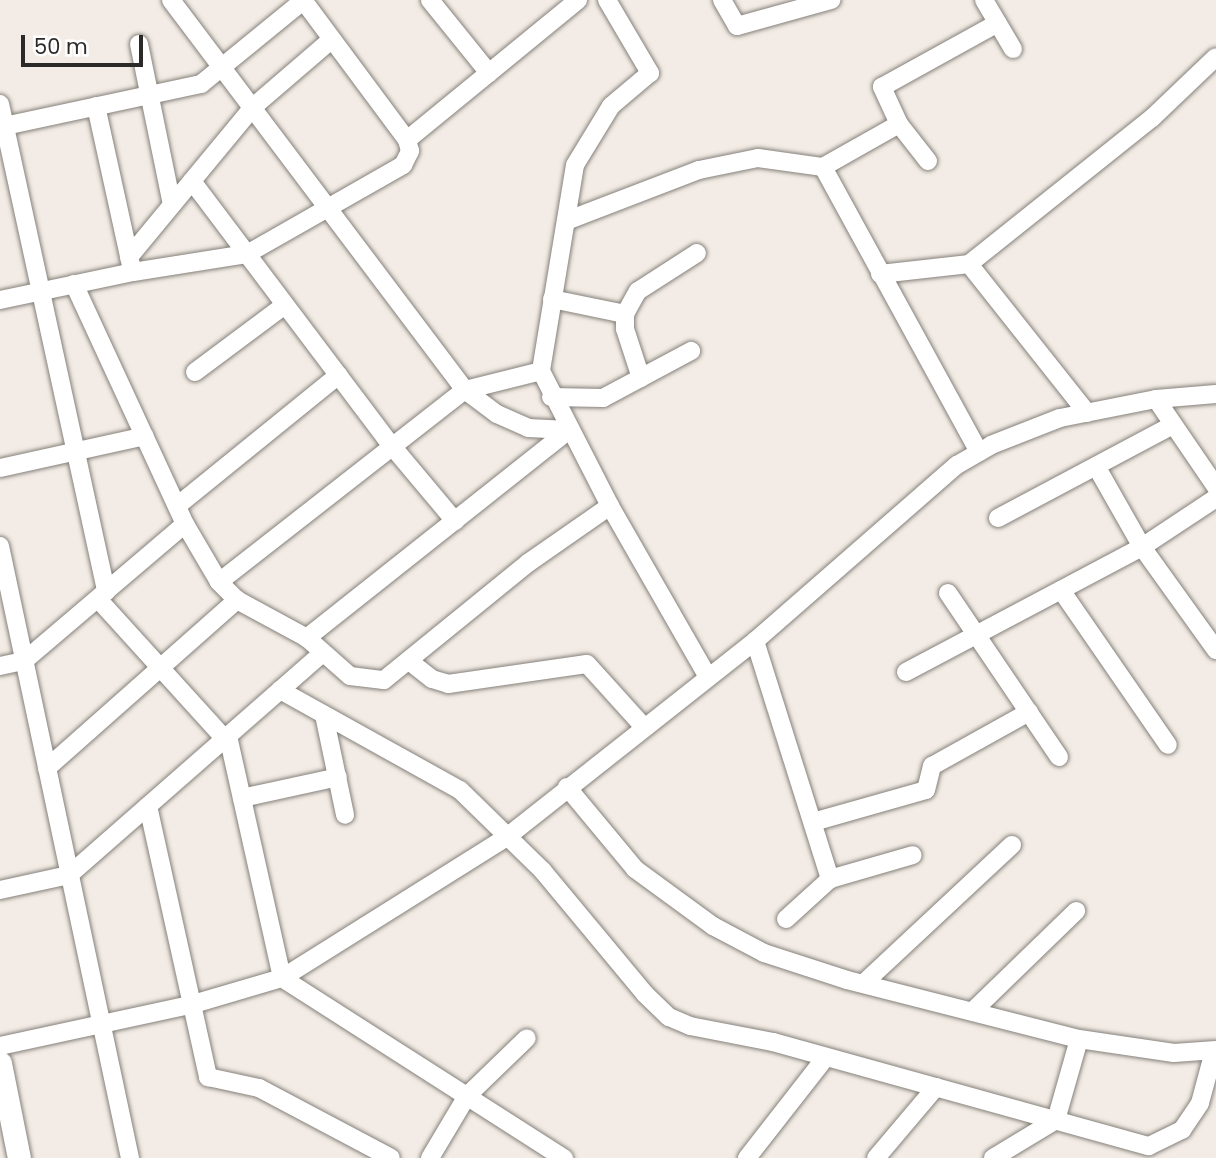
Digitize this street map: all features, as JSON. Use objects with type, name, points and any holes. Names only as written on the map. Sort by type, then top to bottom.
[{"type":"street","points":[[171,0],[332,209],[465,390],[497,414],[528,428],[569,430]]},
{"type":"street","points":[[0,300],[74,284],[131,265],[247,254],[332,209],[403,165],[410,151],[407,140],[304,0],[201,84],[2,126]]},
{"type":"street","points":[[430,0],[489,73]]},
{"type":"street","points":[[407,140],[578,0]]},
{"type":"street","points":[[607,0],[650,73],[611,106],[575,165],[541,371],[551,397],[610,506],[708,677]]},
{"type":"street","points":[[722,0],[737,26],[824,1]]},
{"type":"street","points":[[984,0],[1013,49]]},
{"type":"street","points":[[928,161],[899,124],[882,87],[998,23]]},
{"type":"street","points":[[131,265],[172,205],[253,107],[332,39]]},
{"type":"street","points":[[139,44],[172,205]]},
{"type":"street","points":[[880,274],[969,264],[1152,118],[1216,57]]},
{"type":"street","points":[[0,104],[2,126],[75,451],[102,595],[160,667],[226,737],[282,978],[564,1158]]},
{"type":"street","points":[[96,106],[131,265]]},
{"type":"street","points":[[566,221],[699,170],[758,158],[823,167],[899,124]]},
{"type":"street","points":[[823,167],[979,452]]},
{"type":"street","points":[[192,181],[392,446],[455,520]]},
{"type":"street","points":[[642,378],[625,329],[625,314],[638,291],[697,253]]},
{"type":"street","points":[[969,264],[1087,413]]},
{"type":"street","points":[[74,284],[177,506],[219,582],[237,600],[307,638],[350,676],[384,680],[528,564],[610,506]]},
{"type":"street","points":[[552,299],[625,314]]},
{"type":"street","points":[[195,372],[285,305]]},
{"type":"street","points":[[551,397],[603,398],[691,351]]},
{"type":"street","points":[[219,582],[465,390],[541,371]]},
{"type":"street","points":[[177,506],[339,375]]},
{"type":"street","points":[[0,1046],[190,1005],[282,978],[508,836],[755,641],[893,517],[979,452],[1060,418],[1156,399],[1216,394]]},
{"type":"street","points":[[1156,399],[1216,487]]},
{"type":"street","points":[[998,518],[1173,425]]},
{"type":"street","points":[[307,638],[569,430]]},
{"type":"street","points":[[0,468],[145,436]]},
{"type":"street","points":[[1096,466],[1142,547],[1216,649]]},
{"type":"street","points":[[906,672],[1142,547],[1216,498]]},
{"type":"street","points":[[0,666],[24,661],[186,524]]},
{"type":"street","points":[[0,546],[130,1158]]},
{"type":"street","points":[[1061,590],[1168,746]]},
{"type":"street","points":[[948,593],[1059,757]]},
{"type":"street","points":[[47,768],[237,600]]},
{"type":"street","points":[[755,641],[830,879]]},
{"type":"street","points":[[0,890],[69,875],[323,653]]},
{"type":"street","points":[[408,661],[432,679],[448,684],[587,664],[644,727]]},
{"type":"street","points":[[280,690],[460,790],[508,836],[669,1017],[690,1026],[826,1057],[1149,1146],[1182,1130],[1200,1103],[1215,1051],[1174,1054],[1080,1039],[764,953],[713,926],[635,869],[567,787]]},
{"type":"street","points":[[813,822],[926,790],[932,766],[1029,712]]},
{"type":"street","points":[[324,715],[345,815]]},
{"type":"street","points":[[242,798],[338,777]]},
{"type":"street","points":[[148,806],[208,1077],[259,1088],[391,1158]]},
{"type":"street","points":[[865,982],[1012,845]]},
{"type":"street","points":[[786,919],[830,879],[913,855]]},
{"type":"street","points":[[975,1009],[1076,911]]},
{"type":"street","points":[[429,1158],[467,1096],[527,1038]]},
{"type":"street","points":[[993,1158],[1056,1120],[1080,1039]]},
{"type":"street","points":[[747,1158],[826,1057]]},
{"type":"street","points":[[0,1066],[19,1158]]},
{"type":"street","points":[[876,1158],[936,1087]]}]
